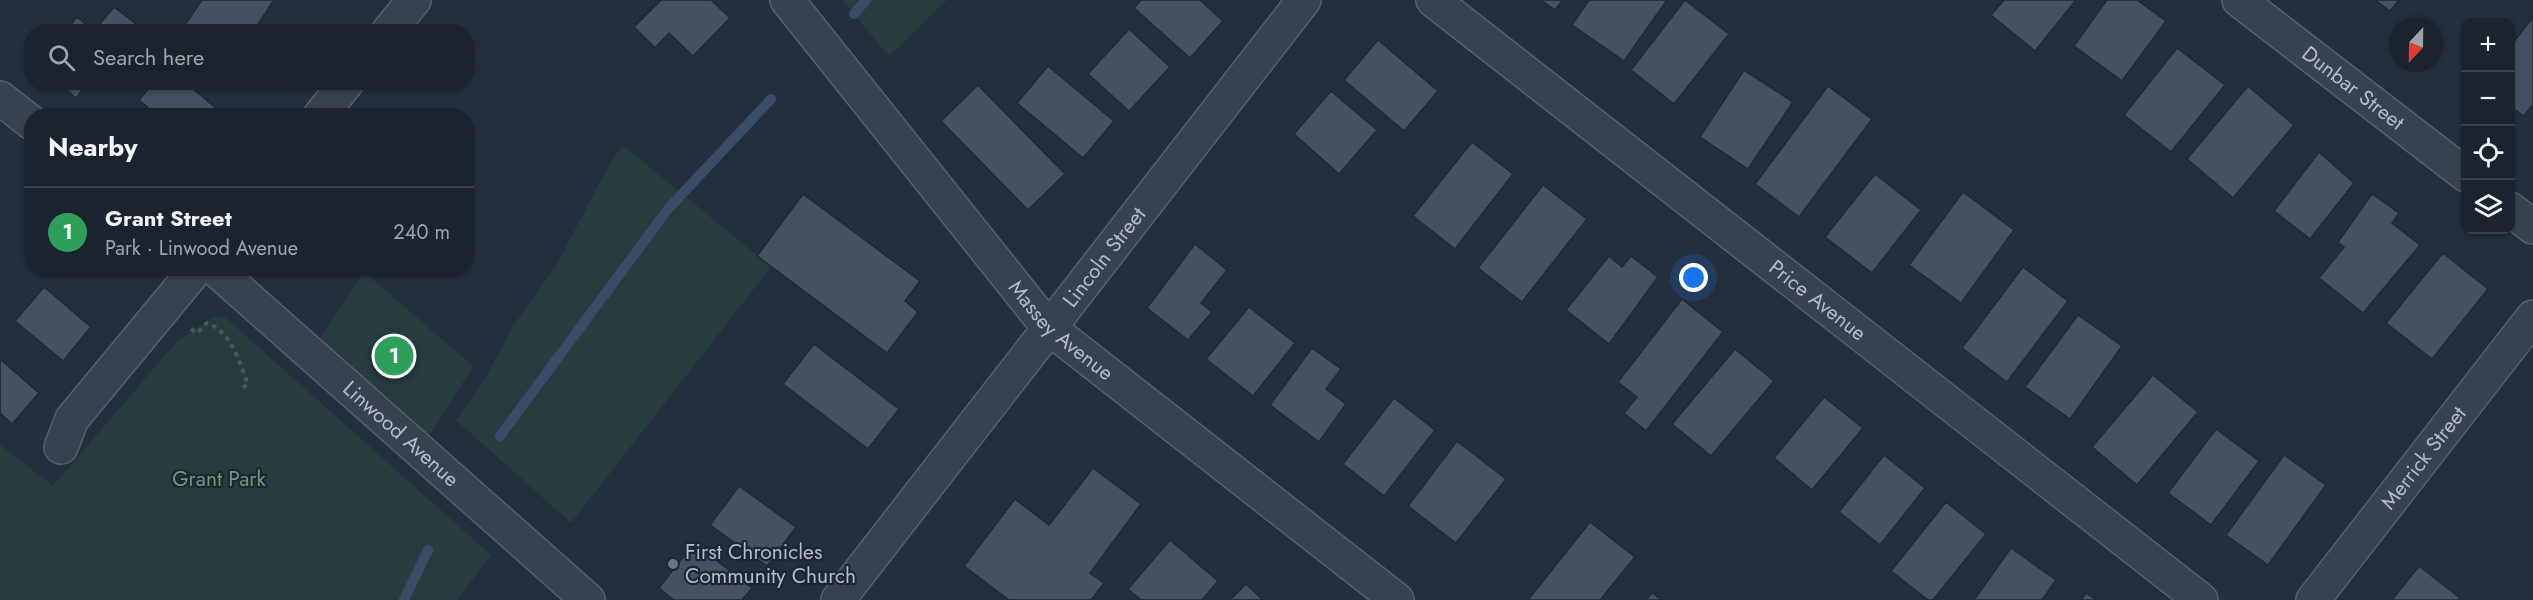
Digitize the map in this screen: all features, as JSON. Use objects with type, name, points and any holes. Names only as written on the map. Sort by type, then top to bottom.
[{"type":"street","points":[[394,24],[414,0]]},
{"type":"street","name":"Massey Avenue","points":[[787,0],[1048,327],[1397,600]]},
{"type":"street","name":"Lincoln Street","points":[[838,600],[1304,0]]},
{"type":"street","name":"Price Avenue","points":[[1433,0],[2201,600]]},
{"type":"street","name":"Dunbar Street","points":[[2239,0],[2461,171]]},
{"type":"street","points":[[326,108],[341,90]]},
{"type":"street","points":[[0,98],[24,117]]},
{"type":"street","points":[[2515,213],[2533,227]]},
{"type":"street","points":[[61,447],[72,419],[190,276]]},
{"type":"street","name":"Linwood Avenue","points":[[223,276],[588,600]]},
{"type":"street","name":"Merrick Street","points":[[2313,600],[2533,317]]},
{"type":"path","points":[[190,328],[198,333],[207,324],[223,332],[234,350],[248,384],[242,388]]},
{"type":"green space","points":[[842,0],[947,0],[889,56]]},
{"type":"green space","points":[[623,145],[771,267],[571,523],[456,420],[484,381],[513,326],[556,266],[609,165]]},
{"type":"green space","points":[[361,276],[369,276],[473,366],[425,443],[315,346]]},
{"type":"green space","name":"Grant Park","points":[[214,317],[226,318],[491,555],[457,600],[0,600],[0,445],[53,486],[178,340]]},
{"type":"building","points":[[202,0],[274,0],[258,24],[186,24]]},
{"type":"building","points":[[661,0],[711,0],[730,18],[693,56],[669,33],[655,48],[634,27]]},
{"type":"building","points":[[1141,0],[1200,0],[1223,21],[1190,58],[1134,8]]},
{"type":"building","points":[[1541,0],[1563,0],[1555,10]]},
{"type":"building","points":[[1589,0],[1667,0],[1624,61],[1572,25]]},
{"type":"building","points":[[1685,0],[1729,34],[1674,104],[1631,70]]},
{"type":"building","points":[[2004,0],[2076,0],[2035,51],[1991,15]]},
{"type":"building","points":[[2107,0],[2137,0],[2166,21],[2122,81],[2074,46]]},
{"type":"building","points":[[2375,0],[2399,0],[2390,11]]},
{"type":"building","points":[[114,7],[136,24],[100,24]]},
{"type":"building","points":[[77,17],[86,24],[71,24]]},
{"type":"building","points":[[2533,17],[2533,104],[2524,116],[2515,110],[2515,40]]},
{"type":"building","points":[[1129,29],[1170,67],[1129,111],[1088,74]]},
{"type":"building","points":[[1378,40],[1438,91],[1404,131],[1344,80]]},
{"type":"building","points":[[2177,48],[2225,85],[2171,152],[2124,115]]},
{"type":"building","points":[[1048,66],[1114,121],[1083,158],[1017,103]]},
{"type":"building","points":[[1744,70],[1793,102],[1748,169],[1700,137]]},
{"type":"building","points":[[978,85],[1065,174],[1028,210],[941,121]]},
{"type":"building","points":[[1828,86],[1872,119],[1799,217],[1755,184]]},
{"type":"building","points":[[2248,86],[2294,125],[2233,198],[2187,159]]},
{"type":"building","points":[[66,90],[82,90],[76,98]]},
{"type":"building","points":[[147,90],[194,90],[216,108],[148,108],[139,100]]},
{"type":"building","points":[[1331,91],[1377,130],[1339,174],[1294,134]]},
{"type":"building","points":[[1472,142],[1513,174],[1455,249],[1413,216]]},
{"type":"building","points":[[2319,152],[2354,183],[2310,239],[2274,211]]},
{"type":"building","points":[[1875,174],[1921,210],[1872,273],[1825,237]]},
{"type":"building","points":[[1543,185],[1587,219],[1522,302],[1478,268]]},
{"type":"building","points":[[1963,192],[2014,230],[1961,303],[1909,265]]},
{"type":"building","points":[[803,194],[920,281],[905,301],[918,312],[887,353],[757,256]]},
{"type":"building","points":[[2372,194],[2399,213],[2392,223],[2420,245],[2363,313],[2319,278],[2344,247],[2338,242]]},
{"type":"building","points":[[1195,244],[1227,270],[1201,303],[1212,312],[1188,340],[1147,308]]},
{"type":"building","points":[[2443,253],[2488,289],[2432,359],[2386,323]]},
{"type":"building","points":[[1609,256],[1622,267],[1631,256],[1658,277],[1609,344],[1566,310]]},
{"type":"building","points":[[2023,267],[2068,301],[2007,382],[1962,348]]},
{"type":"building","points":[[44,287],[91,327],[63,361],[15,321]]},
{"type":"building","points":[[1682,299],[1723,332],[1646,431],[1624,413],[1637,397],[1618,382]]},
{"type":"building","points":[[1249,307],[1295,343],[1253,396],[1206,359]]},
{"type":"building","points":[[2078,315],[2122,346],[2070,419],[2025,387]]},
{"type":"building","points":[[814,344],[899,409],[868,449],[783,384]]},
{"type":"building","points":[[1312,348],[1341,369],[1326,389],[1346,404],[1319,442],[1270,405]]},
{"type":"building","points":[[1735,349],[1774,381],[1711,456],[1672,424]]},
{"type":"building","points":[[0,359],[39,393],[12,424],[0,413]]},
{"type":"building","points":[[2153,375],[2198,412],[2137,485],[2092,447]]},
{"type":"building","points":[[1824,397],[1863,428],[1812,490],[1774,458]]},
{"type":"building","points":[[1394,398],[1435,430],[1384,496],[1343,464]]},
{"type":"building","points":[[2216,429],[2259,461],[2211,525],[2168,493]]},
{"type":"building","points":[[1457,441],[1506,479],[1456,543],[1408,506]]},
{"type":"building","points":[[1884,455],[1925,488],[1880,545],[1839,512]]},
{"type":"building","points":[[2284,455],[2326,485],[2268,565],[2226,535]]},
{"type":"building","points":[[1093,468],[1141,504],[1090,573],[1104,583],[1091,600],[1009,600],[964,566],[1015,499],[1049,525]]},
{"type":"building","points":[[739,486],[796,527],[767,566],[710,525]]},
{"type":"building","points":[[1946,502],[1986,534],[1933,600],[1928,600],[1891,571]]},
{"type":"building","points":[[1590,522],[1635,557],[1600,600],[1528,600]]},
{"type":"building","points":[[1170,540],[1218,581],[1202,600],[1141,600],[1128,589]]},
{"type":"building","points":[[694,543],[752,588],[742,600],[674,600],[659,588]]},
{"type":"building","points":[[2011,548],[2056,580],[2042,600],[1974,600]]},
{"type":"building","points":[[2419,566],[2460,598],[2458,600],[2392,600]]},
{"type":"building","points":[[1246,584],[1263,600],[1230,600]]},
{"type":"building","points":[[1652,593],[1662,600],[1646,600]]},
{"type":"building","points":[[2086,593],[2097,600],[2081,600]]},
{"type":"waterway","points":[[854,14],[866,0]]},
{"type":"waterway","points":[[500,436],[668,209],[771,99]]},
{"type":"waterway","points":[[404,600],[428,550]]},
{"type":"place","name":"Grant Street","points":[[394,356]]},
{"type":"place","name":"First Chronicles Community Church","points":[[673,564]]}]
